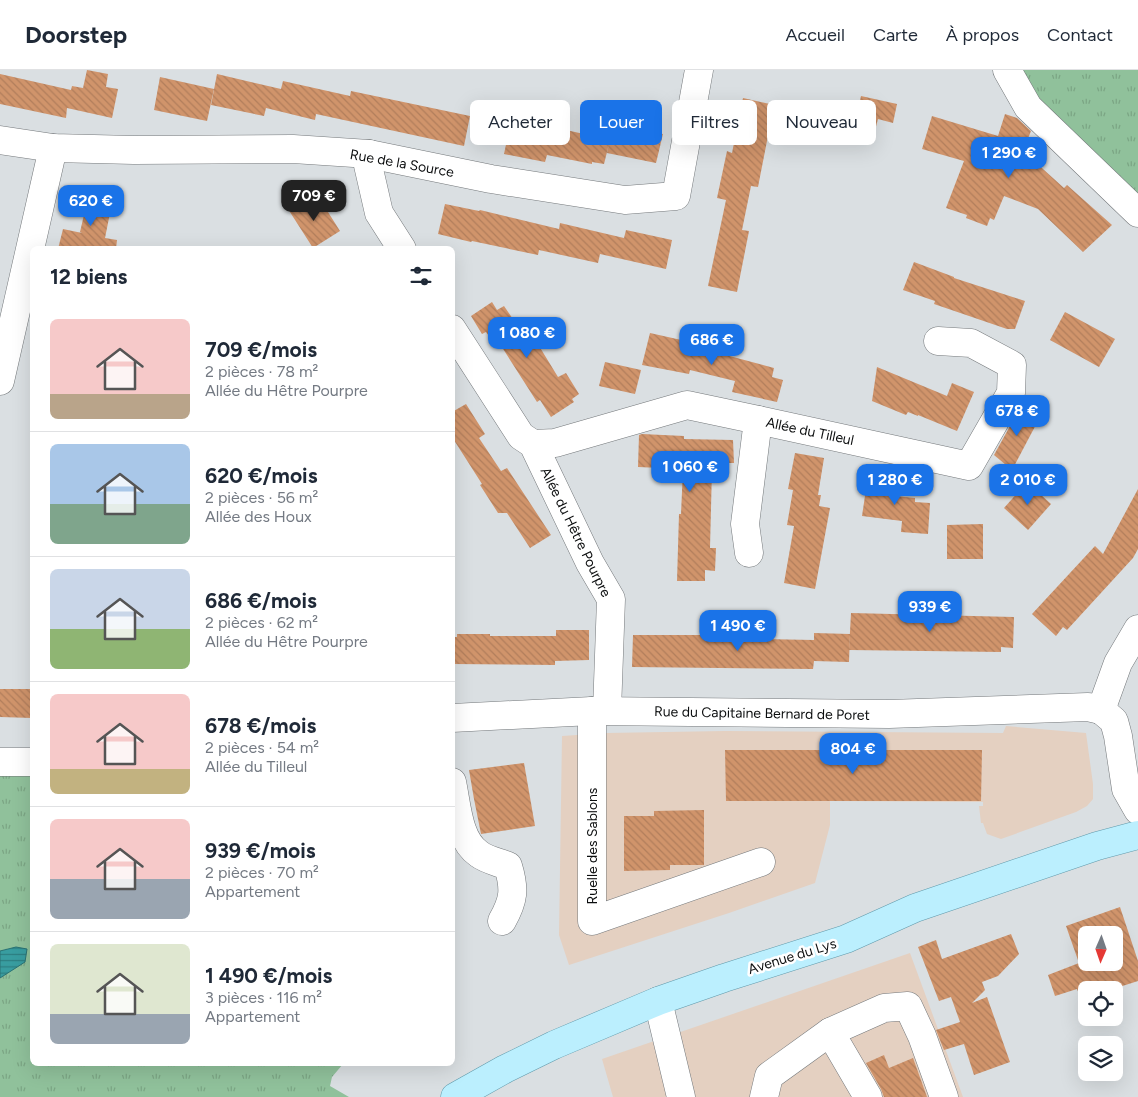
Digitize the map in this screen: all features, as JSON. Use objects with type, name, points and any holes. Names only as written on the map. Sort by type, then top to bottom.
[{"type":"main road","name":"Avenue du Lys","points":[[455,1097],[504,1069],[554,1045],[658,1001],[724,978],[846,940],[915,908],[1097,846],[1138,835]]},
{"type":"street","name":"Rue de la Source","points":[[0,140],[53,148],[134,150],[293,149],[370,154],[491,179],[625,200],[676,196],[698,70]]},
{"type":"street","points":[[1007,70],[1028,107],[1138,214]]},
{"type":"street","points":[[31,246],[53,148]]},
{"type":"street","points":[[370,154],[368,165],[379,213],[400,246]]},
{"type":"street","points":[[0,381],[30,249]]},
{"type":"street","name":"Allée du Hêtre Pourpre","points":[[455,334],[522,436],[533,444],[590,563],[611,599],[600,711]]},
{"type":"street","name":"Allée du Tilleul","points":[[758,420],[969,466],[1010,393],[1012,366],[970,343],[938,341]]},
{"type":"street","points":[[533,444],[555,443],[687,405],[758,420],[745,524],[749,553]]},
{"type":"street","points":[[1138,629],[1118,663],[1101,710],[1114,721],[1126,789],[1138,810]]},
{"type":"street","name":"Rue du Capitaine Bernard de Poret","points":[[455,718],[600,711],[889,714],[1088,707],[1101,710]]},
{"type":"street","name":"Ruelle des Sablons","points":[[600,711],[592,921],[761,862]]},
{"type":"street","points":[[0,762],[30,762]]},
{"type":"street","points":[[455,797],[462,832],[468,845],[479,854],[508,866],[512,877],[513,890],[511,906],[502,921]]},
{"type":"street","points":[[658,1001],[681,1097]]},
{"type":"street","points":[[764,1097],[769,1076],[830,1032],[884,1008],[908,1006],[922,1036],[944,1097]]},
{"type":"street","points":[[830,1032],[868,1097]]},
{"type":"shaded area","points":[[1006,726],[1086,733],[1093,784],[1093,799],[1087,806],[1076,812],[1001,839],[987,834],[983,823],[981,823],[979,806],[983,806],[983,802],[830,801],[830,825],[815,883],[569,965],[559,935],[562,736],[606,733],[725,731],[1003,733]]},
{"type":"shaded area","points":[[910,953],[963,1097],[613,1097],[602,1059]]},
{"type":"green space","points":[[1021,70],[1138,70],[1138,198],[1036,99]]},
{"type":"green space","points":[[30,774],[30,1066],[341,1066],[332,1077],[330,1086],[349,1097],[0,1097],[0,776]]},
{"type":"water","points":[[16,947],[27,949],[25,962],[0,978],[0,951]]},
{"type":"building","points":[[87,70],[108,74],[106,87],[118,89],[112,118],[67,108],[66,118],[0,104],[0,74],[71,90],[72,86],[83,88]]},
{"type":"building","points":[[217,74],[281,89],[283,81],[350,96],[351,91],[470,116],[464,146],[316,114],[315,120],[266,108],[264,116],[211,105]]},
{"type":"building","points":[[160,77],[214,89],[207,121],[154,110]]},
{"type":"building","points":[[861,96],[897,104],[893,123],[878,119],[876,127],[876,100],[860,100]]},
{"type":"building","points":[[757,101],[767,103],[767,141],[758,187],[751,186],[742,230],[749,231],[737,292],[708,286],[726,200],[717,198],[727,151],[732,153],[734,145],[757,145]]},
{"type":"building","points":[[1005,114],[1017,118],[1031,131],[1023,151],[1064,188],[1067,185],[1112,225],[1083,252],[1038,209],[1004,196],[994,220],[990,218],[987,226],[966,218],[967,215],[946,208],[964,161],[922,149],[932,116],[998,136]]},
{"type":"building","points":[[570,131],[580,133],[580,145],[609,145],[604,164],[592,162],[592,164],[547,155],[545,162],[504,154],[506,145],[570,145]]},
{"type":"building","points":[[609,145],[660,145],[656,163],[607,153]]},
{"type":"building","points":[[89,193],[113,198],[105,238],[117,240],[116,246],[59,246],[63,229],[82,233],[80,232]]},
{"type":"building","points":[[303,199],[309,209],[321,201],[340,231],[316,246],[312,246],[288,209]]},
{"type":"building","points":[[445,204],[480,210],[559,229],[560,223],[624,238],[626,230],[672,240],[666,269],[600,254],[598,263],[539,250],[538,255],[438,234]]},
{"type":"building","points":[[914,262],[954,278],[1025,301],[1015,329],[1007,329],[934,304],[935,301],[903,290]]},
{"type":"building","points":[[492,302],[497,310],[504,306],[519,328],[525,323],[558,377],[566,373],[579,394],[572,399],[574,402],[551,417],[540,400],[537,402],[498,341],[494,343],[486,332],[482,334],[471,316]]},
{"type":"building","points":[[1065,312],[1115,339],[1099,367],[1050,340]]},
{"type":"building","points":[[650,333],[708,346],[707,350],[774,368],[772,377],[783,380],[777,402],[732,392],[735,381],[690,370],[689,374],[642,365]]},
{"type":"building","points":[[605,362],[641,370],[635,394],[599,386]]},
{"type":"building","points":[[877,367],[947,396],[952,383],[974,392],[957,431],[918,415],[908,412],[906,415],[872,401]]},
{"type":"building","points":[[466,404],[485,434],[479,438],[501,471],[507,468],[551,535],[530,548],[507,513],[498,513],[455,442],[455,410]]},
{"type":"building","points":[[1021,406],[1040,417],[1012,470],[994,455]]},
{"type":"building","points":[[639,435],[684,436],[684,439],[733,440],[734,463],[723,463],[723,470],[712,469],[710,548],[716,548],[715,571],[705,570],[705,581],[677,581],[679,514],[681,514],[683,469],[638,467]]},
{"type":"building","points":[[795,453],[824,458],[818,495],[821,495],[819,506],[830,508],[815,589],[784,583],[794,526],[787,525],[793,490],[788,489]]},
{"type":"building","points":[[868,476],[897,480],[894,496],[915,498],[915,502],[930,503],[928,534],[901,532],[902,521],[862,516]]},
{"type":"building","points":[[1027,482],[1051,504],[1028,530],[1004,508]]},
{"type":"building","points":[[1138,489],[1138,549],[1133,558],[1067,630],[1063,627],[1056,636],[1032,614],[1095,546],[1103,554]]},
{"type":"building","points":[[983,524],[983,559],[947,559],[947,525]]},
{"type":"building","points":[[851,613],[1014,617],[1013,648],[1001,647],[1001,652],[849,650]]},
{"type":"building","points":[[556,630],[589,630],[589,660],[555,661],[555,665],[455,664],[455,637],[457,637],[457,634],[556,636]]},
{"type":"building","points":[[814,633],[850,634],[849,662],[814,661],[813,669],[632,667],[633,635],[703,635],[703,638],[814,640]]},
{"type":"building","points":[[0,689],[30,689],[30,718],[0,717]]},
{"type":"building","points":[[725,750],[982,750],[981,801],[726,801]]},
{"type":"building","points":[[524,763],[535,826],[481,834],[469,770]]},
{"type":"building","points":[[704,810],[704,865],[670,865],[670,870],[624,871],[624,816],[654,816],[654,811]]},
{"type":"building","points":[[1120,907],[1138,961],[1138,981],[1123,986],[1123,981],[1078,981],[1078,992],[1077,989],[1055,996],[1048,975],[1078,963],[1078,971],[1123,971],[1123,926],[1078,926],[1078,960],[1066,926]]},
{"type":"building","points":[[1011,934],[1019,954],[998,976],[982,982],[985,990],[972,1003],[987,997],[1010,1062],[974,1075],[964,1044],[944,1050],[936,1030],[960,1022],[951,997],[939,1001],[918,947],[936,940],[942,959]]},
{"type":"building","points":[[884,1055],[889,1068],[913,1058],[927,1097],[884,1097],[866,1063]]}]
